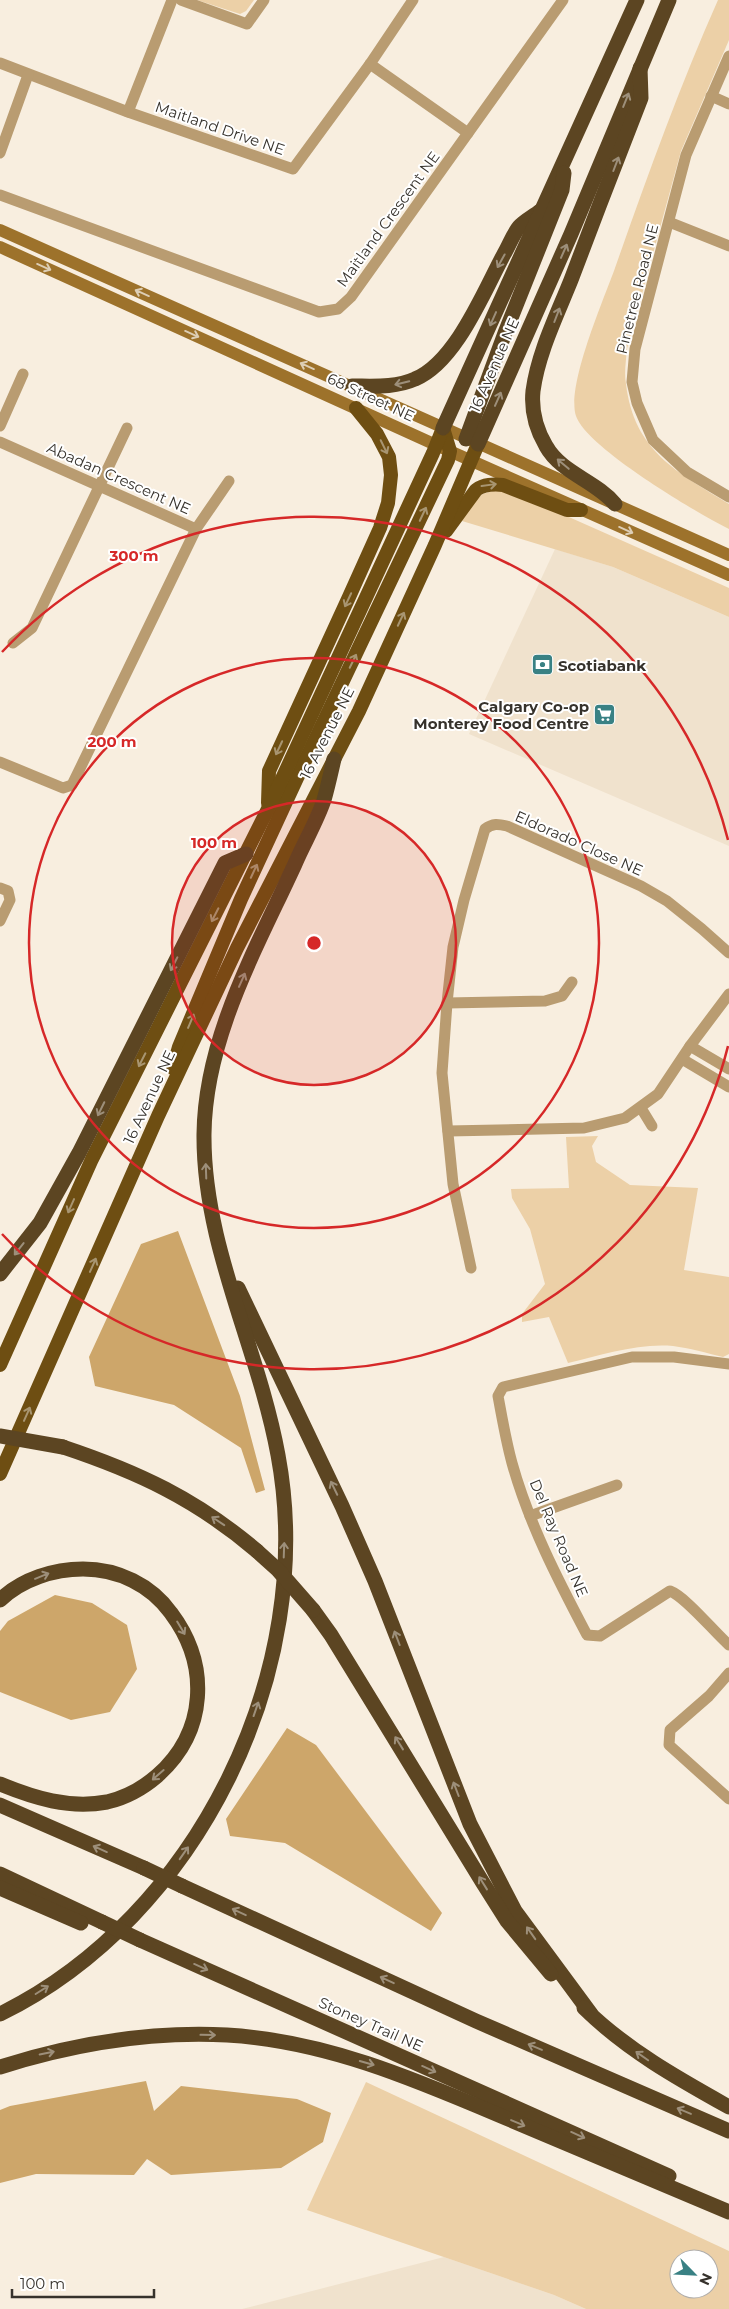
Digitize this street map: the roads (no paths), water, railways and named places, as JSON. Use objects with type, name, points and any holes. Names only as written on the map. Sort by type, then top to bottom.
[{"type":"highway","name":"16 Avenue NE","points":[[0,1365],[92,1159],[268,809],[436,445],[442,428],[637,0]]},
{"type":"highway","name":"16 Avenue NE","points":[[472,441],[571,234],[669,0]]},
{"type":"highway","points":[[615,504],[604,491],[567,468],[552,455],[545,445],[534,419],[533,391],[548,336],[641,98],[640,68]]},
{"type":"highway","points":[[471,460],[472,441],[504,333],[562,190],[567,154]]},
{"type":"highway","points":[[352,386],[382,387],[400,384],[415,380],[436,365],[451,348],[519,228],[541,210]]},
{"type":"highway","points":[[268,809],[269,771],[380,528],[388,503],[391,475],[389,457],[377,434],[356,408]]},
{"type":"highway","points":[[158,1116],[179,1047],[241,899],[448,460],[450,451],[442,428]]},
{"type":"highway","name":"16 Avenue NE","points":[[0,1474],[158,1116],[237,948],[359,711],[435,545],[471,460]]},
{"type":"highway","points":[[435,545],[471,496],[481,486],[503,485],[567,510],[581,510]]},
{"type":"highway","points":[[0,2014],[50,1985],[84,1959],[140,1907],[171,1872],[217,1802],[242,1752],[266,1679],[280,1621],[284,1528],[283,1487],[269,1419],[226,1277],[213,1220],[206,1180],[204,1132],[209,1082],[220,1036],[257,946],[323,802],[334,759]]},
{"type":"highway","points":[[0,1274],[40,1223],[80,1153],[224,863],[246,854]]},
{"type":"highway","points":[[213,1220],[232,1275],[287,1388],[375,1581],[470,1824],[515,1911],[591,2014]]},
{"type":"highway","points":[[0,1436],[63,1447],[116,1465],[156,1482],[220,1522],[257,1551],[284,1576],[331,1635],[507,1921],[544,1968],[621,2041],[656,2066],[729,2107]]},
{"type":"highway","points":[[0,1600],[17,1586],[49,1573],[65,1569],[109,1571],[130,1579],[150,1590],[163,1602],[188,1638],[194,1657],[198,1686],[196,1710],[184,1745],[170,1765],[139,1789],[107,1802],[78,1804],[36,1798],[0,1784]]},
{"type":"highway","points":[[0,1805],[144,1868],[476,2021],[729,2131]]},
{"type":"highway","points":[[0,1874],[99,1926]]},
{"type":"highway","points":[[0,1888],[99,1926]]},
{"type":"highway","name":"Stoney Trail NE","points":[[99,1926],[137,1943],[169,1952],[729,2203]]},
{"type":"highway","points":[[0,2067],[34,2056],[89,2044],[154,2036],[228,2035],[317,2049],[398,2072],[729,2212]]},
{"type":"main road","name":"68 Street NE","points":[[0,230],[729,555]]},
{"type":"main road","name":"68 Street NE","points":[[0,247],[436,445],[729,575]]},
{"type":"street","points":[[128,112],[172,0]]},
{"type":"street","points":[[181,0],[247,24],[264,0]]},
{"type":"street","name":"Maitland Drive NE","points":[[0,63],[128,112],[293,169],[370,64],[413,0]]},
{"type":"street","name":"Maitland Crescent NE","points":[[0,195],[319,312],[338,309],[351,297],[563,0]]},
{"type":"street","name":"Pinetree Road NE","points":[[729,56],[686,155],[635,348],[632,382],[644,423],[653,440],[687,472],[729,497]]},
{"type":"street","points":[[370,64],[468,133]]},
{"type":"street","points":[[0,153],[28,75]]},
{"type":"street","points":[[711,96],[729,104]]},
{"type":"street","points":[[669,222],[729,246]]},
{"type":"street","points":[[0,426],[23,374]]},
{"type":"street","points":[[13,643],[32,628],[127,428]]},
{"type":"street","name":"Abadan Crescent NE","points":[[0,442],[196,529],[72,785],[63,788],[0,762]]},
{"type":"street","points":[[196,529],[229,481]]},
{"type":"street","name":"Eldorado Close NE","points":[[471,1268],[453,1184],[442,1073],[446,1003],[453,947],[482,834],[490,825],[507,826],[641,886],[674,907],[729,953]]},
{"type":"street","points":[[0,888],[8,891],[10,900],[0,921]]},
{"type":"street","points":[[446,1003],[545,1001],[562,996],[572,982]]},
{"type":"street","points":[[448,1132],[584,1128],[625,1118],[658,1094],[690,1046],[729,994]]},
{"type":"street","points":[[690,1046],[729,1069]]},
{"type":"street","points":[[682,1059],[729,1087]]},
{"type":"street","points":[[641,1108],[652,1126]]},
{"type":"street","name":"Del Ray Road NE","points":[[729,1364],[674,1357],[632,1357],[503,1387],[498,1396],[512,1463],[530,1516],[558,1581],[587,1635],[600,1636],[670,1591],[680,1595],[710,1628],[729,1645]]},
{"type":"street","points":[[530,1516],[617,1485]]},
{"type":"street","points":[[729,1673],[709,1696],[670,1730],[669,1746],[729,1799]]},
{"type":"place","name":"Scotiabank","points":[[542,665]]},
{"type":"place","name":"Calgary Co-op Monterey Food Centre","points":[[605,715]]}]
